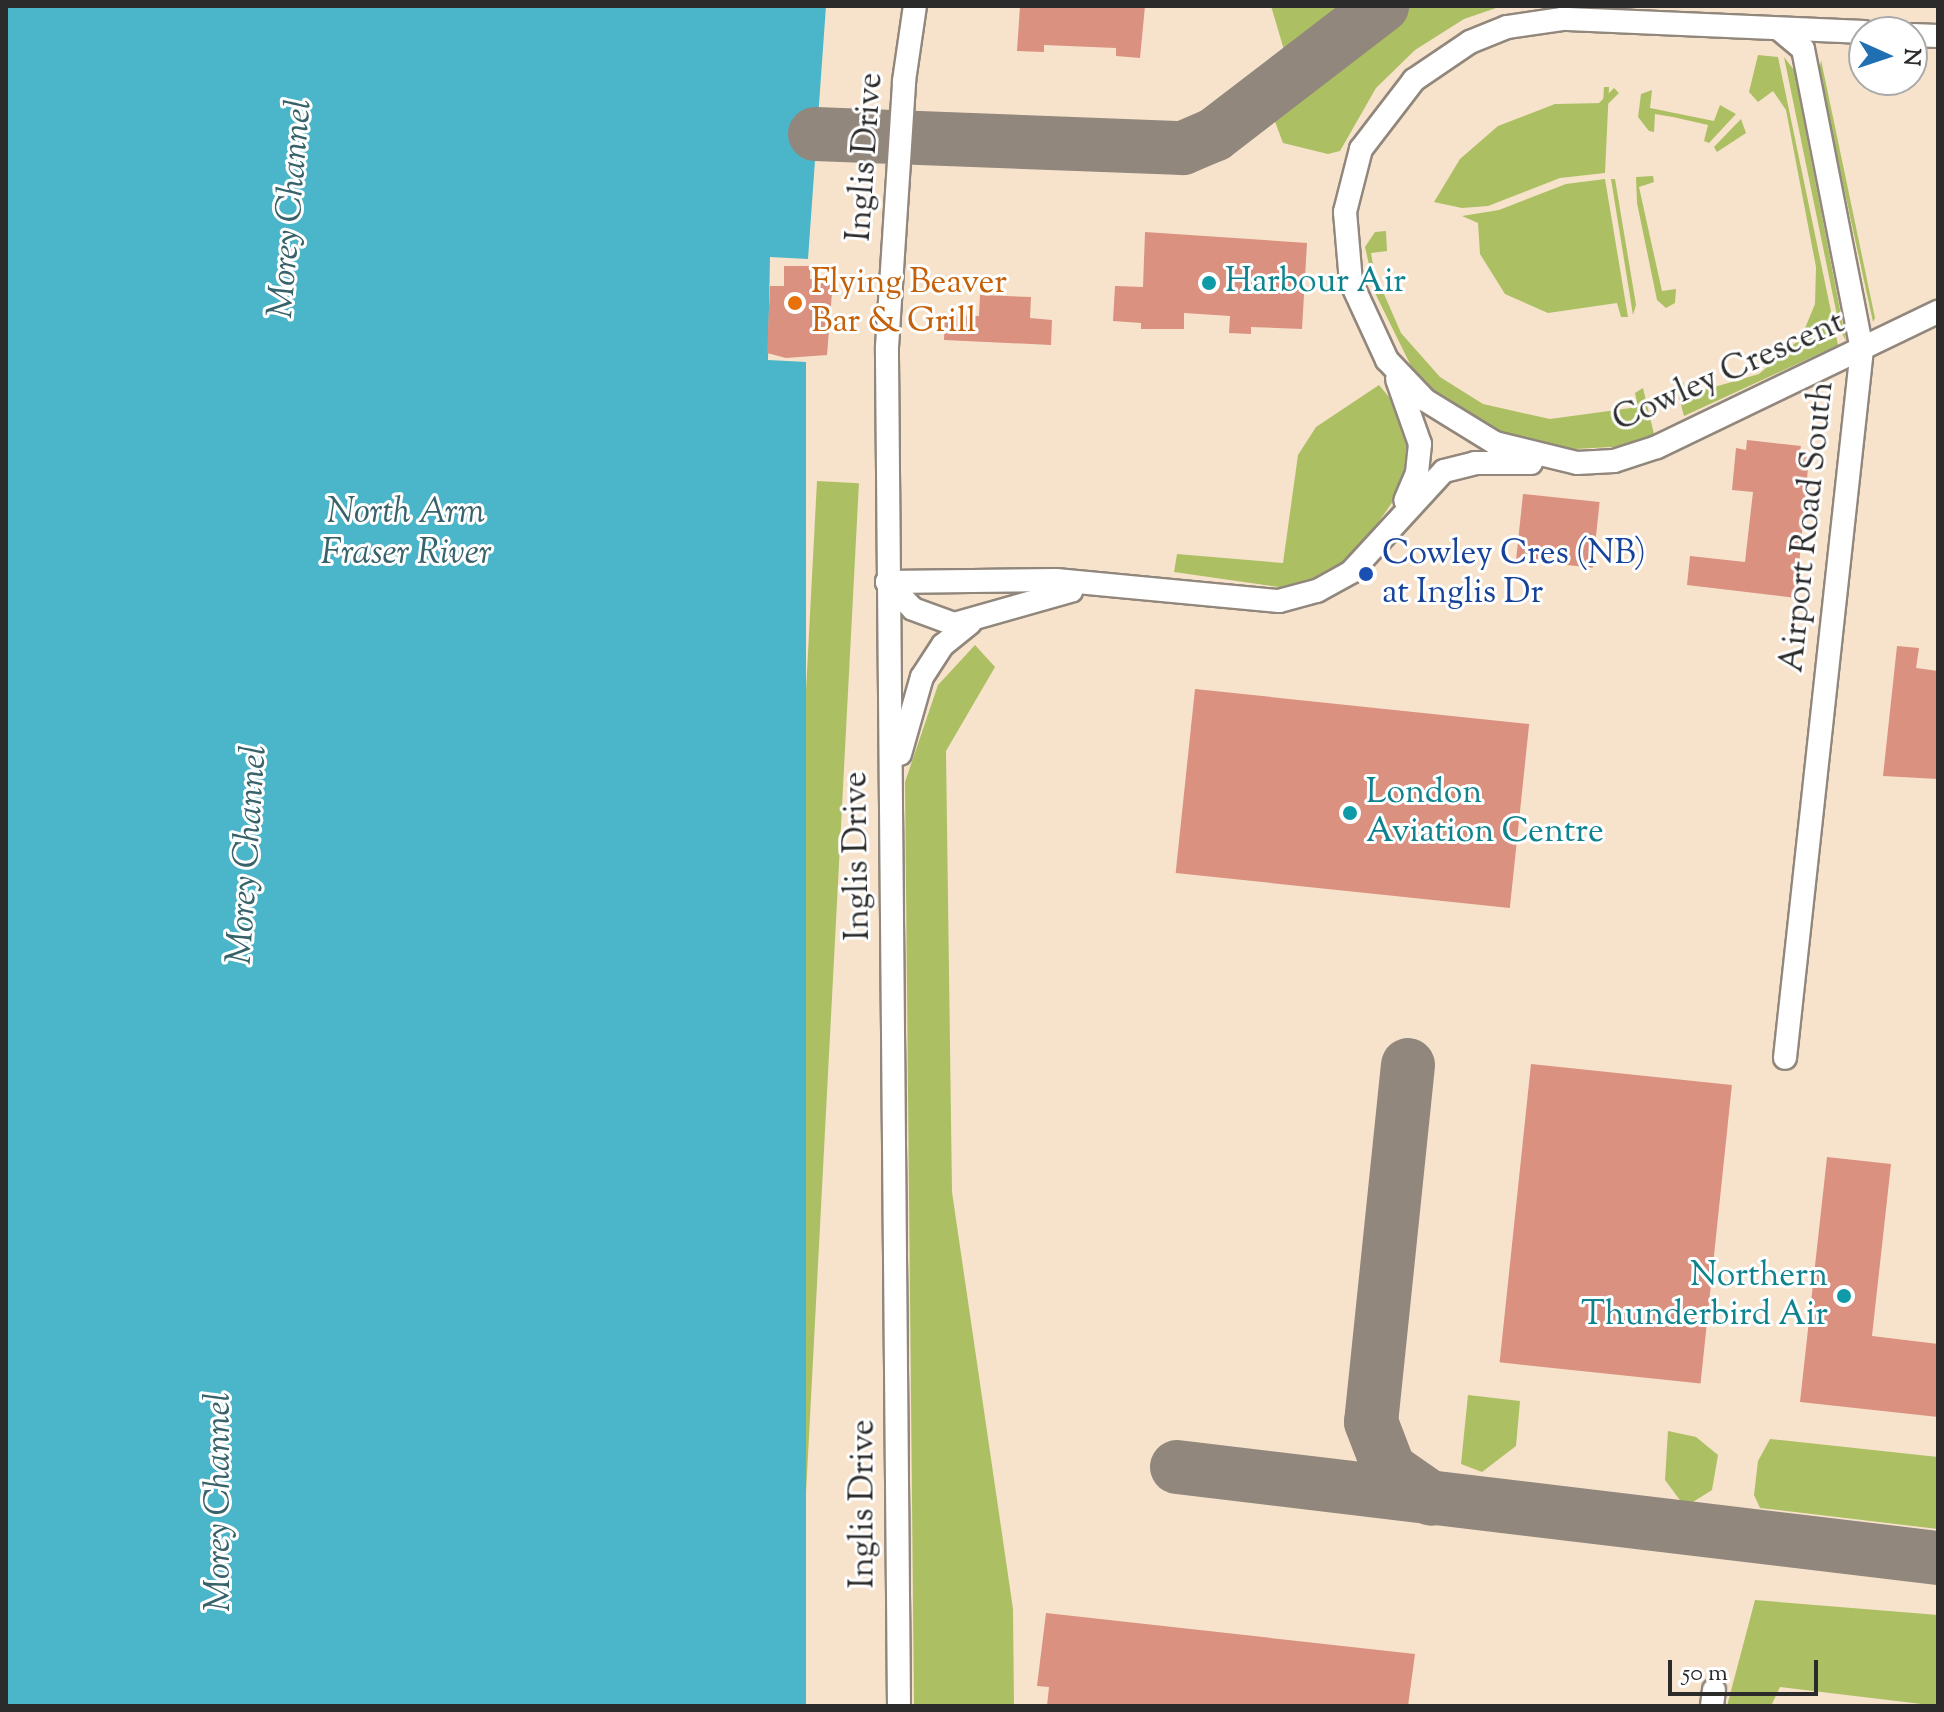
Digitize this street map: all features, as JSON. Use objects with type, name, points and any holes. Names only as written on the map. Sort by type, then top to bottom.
[{"type":"street","name":"Inglis Drive","points":[[899,1706],[887,347],[903,95],[915,6]]},
{"type":"street","name":"Cowley Crescent","points":[[1848,31],[1562,19],[1525,23],[1470,42],[1414,80],[1361,149],[1345,212],[1351,282],[1387,360],[1425,400],[1471,431],[1530,454],[1577,463],[1638,455],[1938,312]]},
{"type":"street","name":"Airport Road South","points":[[1770,28],[1788,32],[1803,49],[1862,349],[1785,1058]]},
{"type":"street","points":[[1387,360],[1412,411],[1420,444],[1417,473],[1399,516]]},
{"type":"street","points":[[887,582],[1056,580],[1256,601],[1296,597],[1351,572],[1433,479],[1458,466],[1577,463]]},
{"type":"street","points":[[887,582],[929,619],[954,624],[1024,601],[1100,585]]},
{"type":"street","points":[[892,806],[907,719],[922,677],[953,634],[982,616]]},
{"type":"green space","points":[[1271,6],[1363,6],[1287,60]]},
{"type":"green space","points":[[1406,6],[1502,6],[1464,19],[1415,50],[1376,88],[1340,151],[1328,154],[1283,143],[1274,119],[1282,104]]},
{"type":"green space","points":[[1758,55],[1778,57],[1838,345],[1684,416],[1675,382],[1683,382],[1687,395],[1759,374],[1801,338],[1815,304],[1816,267],[1786,110],[1773,91],[1758,102],[1749,92]]},
{"type":"green space","points":[[1784,57],[1794,70],[1846,341],[1840,330]]},
{"type":"green space","points":[[1821,60],[1875,318],[1873,322],[1819,73]]},
{"type":"green space","points":[[1604,87],[1609,87],[1605,173],[1560,178],[1488,206],[1462,208],[1434,202],[1460,159],[1498,126],[1555,104],[1603,103]]},
{"type":"green space","points":[[1614,88],[1619,93],[1559,153],[1554,148]]},
{"type":"green space","points":[[1652,90],[1650,108],[1714,121],[1720,105],[1736,114],[1709,143],[1704,141],[1708,125],[1673,117],[1655,114],[1654,132],[1649,131],[1638,117],[1641,94]]},
{"type":"green space","points":[[1741,119],[1746,133],[1717,152],[1714,147]]},
{"type":"green space","points":[[1653,176],[1654,182],[1639,187],[1662,291],[1676,289],[1675,303],[1666,308],[1657,300],[1637,203],[1636,177]]},
{"type":"green space","points":[[1605,179],[1628,317],[1621,317],[1617,303],[1548,313],[1505,294],[1480,254],[1478,223],[1462,216],[1499,210],[1566,184]]},
{"type":"green space","points":[[1611,179],[1615,179],[1636,305],[1633,315]]},
{"type":"green space","points":[[1386,231],[1387,251],[1371,253],[1374,271],[1401,333],[1440,377],[1483,404],[1550,419],[1638,407],[1635,393],[1643,388],[1654,434],[1629,446],[1557,450],[1494,431],[1440,398],[1412,368],[1376,295],[1365,247],[1375,232]]},
{"type":"green space","points":[[1379,385],[1399,409],[1412,441],[1403,487],[1361,547],[1326,575],[1286,588],[1174,572],[1177,554],[1283,563],[1298,455],[1316,427]]},
{"type":"green space","points":[[817,481],[859,483],[795,1706],[753,1704]]},
{"type":"green space","points":[[975,645],[995,667],[946,751],[952,1192],[1013,1609],[1014,1706],[914,1706],[905,782],[938,685]]},
{"type":"green space","points":[[1468,1395],[1520,1401],[1516,1446],[1482,1472],[1461,1464]]},
{"type":"green space","points":[[1668,1431],[1696,1437],[1718,1455],[1712,1490],[1685,1507],[1665,1480]]},
{"type":"green space","points":[[1770,1439],[1938,1457],[1938,1529],[1760,1508],[1754,1495],[1758,1461]]},
{"type":"green space","points":[[1755,1600],[1938,1615],[1938,1706],[1780,1687],[1771,1706],[1727,1706]]},
{"type":"water","name":"North Arm Fraser River","points":[[6,6],[826,6],[808,259],[770,257],[768,360],[806,362],[806,1706],[6,1706]]},
{"type":"building","points":[[1020,6],[1145,6],[1140,58],[1116,56],[1116,48],[1044,45],[1044,52],[1017,51]]},
{"type":"building","name":"Harbour Air","points":[[1145,232],[1307,243],[1302,329],[1251,327],[1251,334],[1229,333],[1230,316],[1184,313],[1184,329],[1141,329],[1141,323],[1113,321],[1115,286],[1143,287]]},
{"type":"building","points":[[784,266],[810,266],[810,279],[833,280],[827,355],[786,358],[767,353],[770,286],[784,286]]},
{"type":"building","points":[[980,295],[1031,297],[1030,318],[1052,320],[1051,345],[944,340],[945,315],[979,316]]},
{"type":"building","points":[[1747,440],[1801,446],[1799,456],[1809,457],[1796,598],[1687,585],[1690,556],[1745,562],[1753,492],[1732,490],[1736,448],[1746,450]]},
{"type":"building","points":[[1523,494],[1600,502],[1593,568],[1516,560]]},
{"type":"building","points":[[1897,646],[1919,648],[1916,668],[1938,671],[1938,779],[1883,776]]},
{"type":"building","name":"London Aviation Centre","points":[[1195,689],[1529,724],[1510,908],[1176,873]]},
{"type":"building","points":[[1531,1064],[1732,1085],[1701,1383],[1500,1362]]},
{"type":"building","name":"Northern Thunderbird Air","points":[[1827,1157],[1891,1164],[1872,1336],[1938,1344],[1938,1417],[1800,1402]]},
{"type":"building","points":[[1046,1613],[1415,1654],[1408,1706],[1047,1706],[1049,1687],[1037,1686]]},
{"type":"taxiway","points":[[815,134],[1183,148],[1214,135],[1382,6]]},
{"type":"taxiway","points":[[1408,1065],[1371,1422],[1389,1469],[1432,1499]]},
{"type":"taxiway","points":[[1177,1467],[1938,1558]]},
{"type":"place","name":"Harbour Air","points":[[1209,283]]},
{"type":"place","name":"Flying Beaver Bar & Grill","points":[[795,303]]},
{"type":"place","name":"Cowley Cres (NB) at Inglis Dr","points":[[1366,574]]},
{"type":"place","name":"London Aviation Centre","points":[[1350,813]]},
{"type":"place","name":"Northern Thunderbird Air","points":[[1844,1296]]},
{"type":"water label","name":"Morey Channel","points":[[292,209]]},
{"type":"water label","name":"Morey Channel","points":[[249,855]]},
{"type":"water label","name":"Morey Channel","points":[[221,1502]]}]
